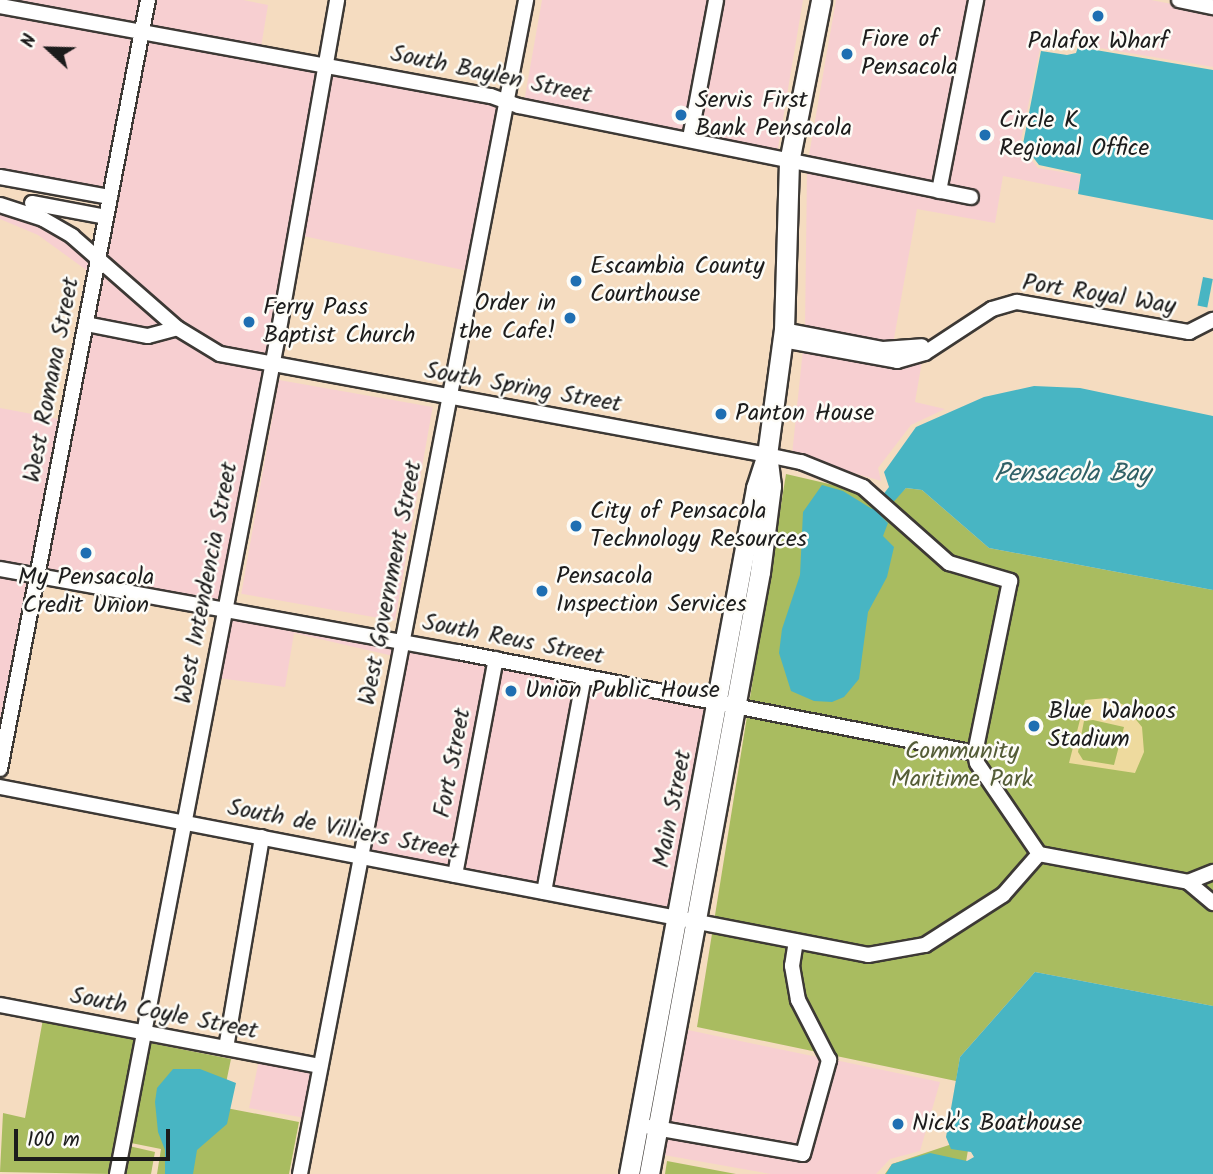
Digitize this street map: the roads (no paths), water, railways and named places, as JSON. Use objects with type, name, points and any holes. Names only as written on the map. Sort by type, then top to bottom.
[{"type":"main road","name":"Main Street","points":[[629,1174],[648,1126],[727,703],[756,488],[767,455],[783,335],[789,163],[821,0]]},
{"type":"main road","points":[[648,1126],[649,1174]]},
{"type":"street","name":"West Romana Street","points":[[0,769],[148,0]]},
{"type":"street","name":"West Intendencia Street","points":[[117,1174],[272,365],[337,0]]},
{"type":"street","name":"West Government Street","points":[[300,1174],[526,0]]},
{"type":"street","points":[[690,138],[716,0]]},
{"type":"street","points":[[939,191],[976,0]]},
{"type":"street","points":[[1179,0],[1213,7]]},
{"type":"street","name":"South Baylen Street","points":[[0,5],[325,64],[690,138],[789,163],[971,197]]},
{"type":"street","points":[[0,177],[110,197]]},
{"type":"street","points":[[29,208],[36,183]]},
{"type":"street","name":"South Spring Street","points":[[0,205],[106,217]]},
{"type":"street","name":"South Spring Street","points":[[29,208],[65,231],[177,328],[220,354],[801,462],[863,487],[949,563],[1010,582],[975,753]]},
{"type":"street","name":"Port Royal Way","points":[[783,335],[898,355],[939,344],[992,309],[1017,302],[1189,332],[1213,320]]},
{"type":"street","points":[[86,324],[148,336],[177,328]]},
{"type":"street","name":"South Reus Street","points":[[0,569],[496,659],[975,753]]},
{"type":"street","name":"Fort Street","points":[[455,874],[496,659]]},
{"type":"street","points":[[544,892],[584,677]]},
{"type":"street","points":[[975,753],[977,763],[1039,854],[1188,883],[1213,903]]},
{"type":"street","name":"South de Villiers Street","points":[[0,787],[868,955],[925,946],[1003,895],[1039,854]]},
{"type":"street","points":[[226,1048],[262,837]]},
{"type":"street","points":[[1188,883],[1213,872]]},
{"type":"street","points":[[648,1126],[803,1153],[829,1060],[798,1000],[792,965],[796,941]]},
{"type":"street","name":"South Coyle Street","points":[[0,1005],[320,1066]]},
{"type":"water","points":[[1078,47],[1213,70],[1213,220],[1078,194],[1081,174],[1039,165],[1023,144],[1041,51],[1067,55],[1076,53]]},
{"type":"water","points":[[1203,277],[1213,279],[1207,307],[1197,305]]},
{"type":"water","name":"Pensacola Bay","points":[[1034,386],[1080,388],[1213,416],[1213,590],[989,548],[922,490],[906,488],[881,516],[888,523],[883,536],[894,547],[887,577],[868,612],[859,679],[844,697],[832,702],[814,701],[791,691],[779,653],[782,629],[800,575],[803,512],[822,485],[843,491],[872,509],[889,487],[884,472],[916,427],[984,397]]},
{"type":"water","points":[[1035,972],[1213,1006],[1213,1174],[886,1174],[892,1164],[930,1153],[967,1161],[974,1157],[971,1152],[951,1149],[946,1137],[960,1057]]},
{"type":"water","points":[[173,1069],[200,1069],[236,1083],[227,1124],[197,1150],[193,1174],[165,1174],[165,1150],[158,1132],[155,1102],[157,1088]]},
{"type":"place","name":"Palafox Wharf","points":[[1098,16]]},
{"type":"place","name":"Fiore of Pensacola","points":[[847,54]]},
{"type":"place","name":"Servis First Bank Pensacola","points":[[681,115]]},
{"type":"place","name":"Circle K Regional Office","points":[[985,135]]},
{"type":"place","name":"Escambia County Courthouse","points":[[576,281]]},
{"type":"place","name":"Order in the Cafe!","points":[[570,318]]},
{"type":"place","name":"Ferry Pass Baptist Church","points":[[249,322]]},
{"type":"place","name":"Panton House","points":[[721,414]]},
{"type":"place","name":"City of Pensacola Technology Resources","points":[[576,526]]},
{"type":"place","name":"My Pensacola Credit Union","points":[[86,553]]},
{"type":"place","name":"Pensacola Inspection Services","points":[[542,591]]},
{"type":"place","name":"Union Public House","points":[[511,691]]},
{"type":"place","name":"Blue Wahoos Stadium","points":[[1034,726]]},
{"type":"place","name":"Nick's Boathouse","points":[[898,1124]]},
{"type":"park label","name":"Community Maritime Park","points":[[962,766]]}]
